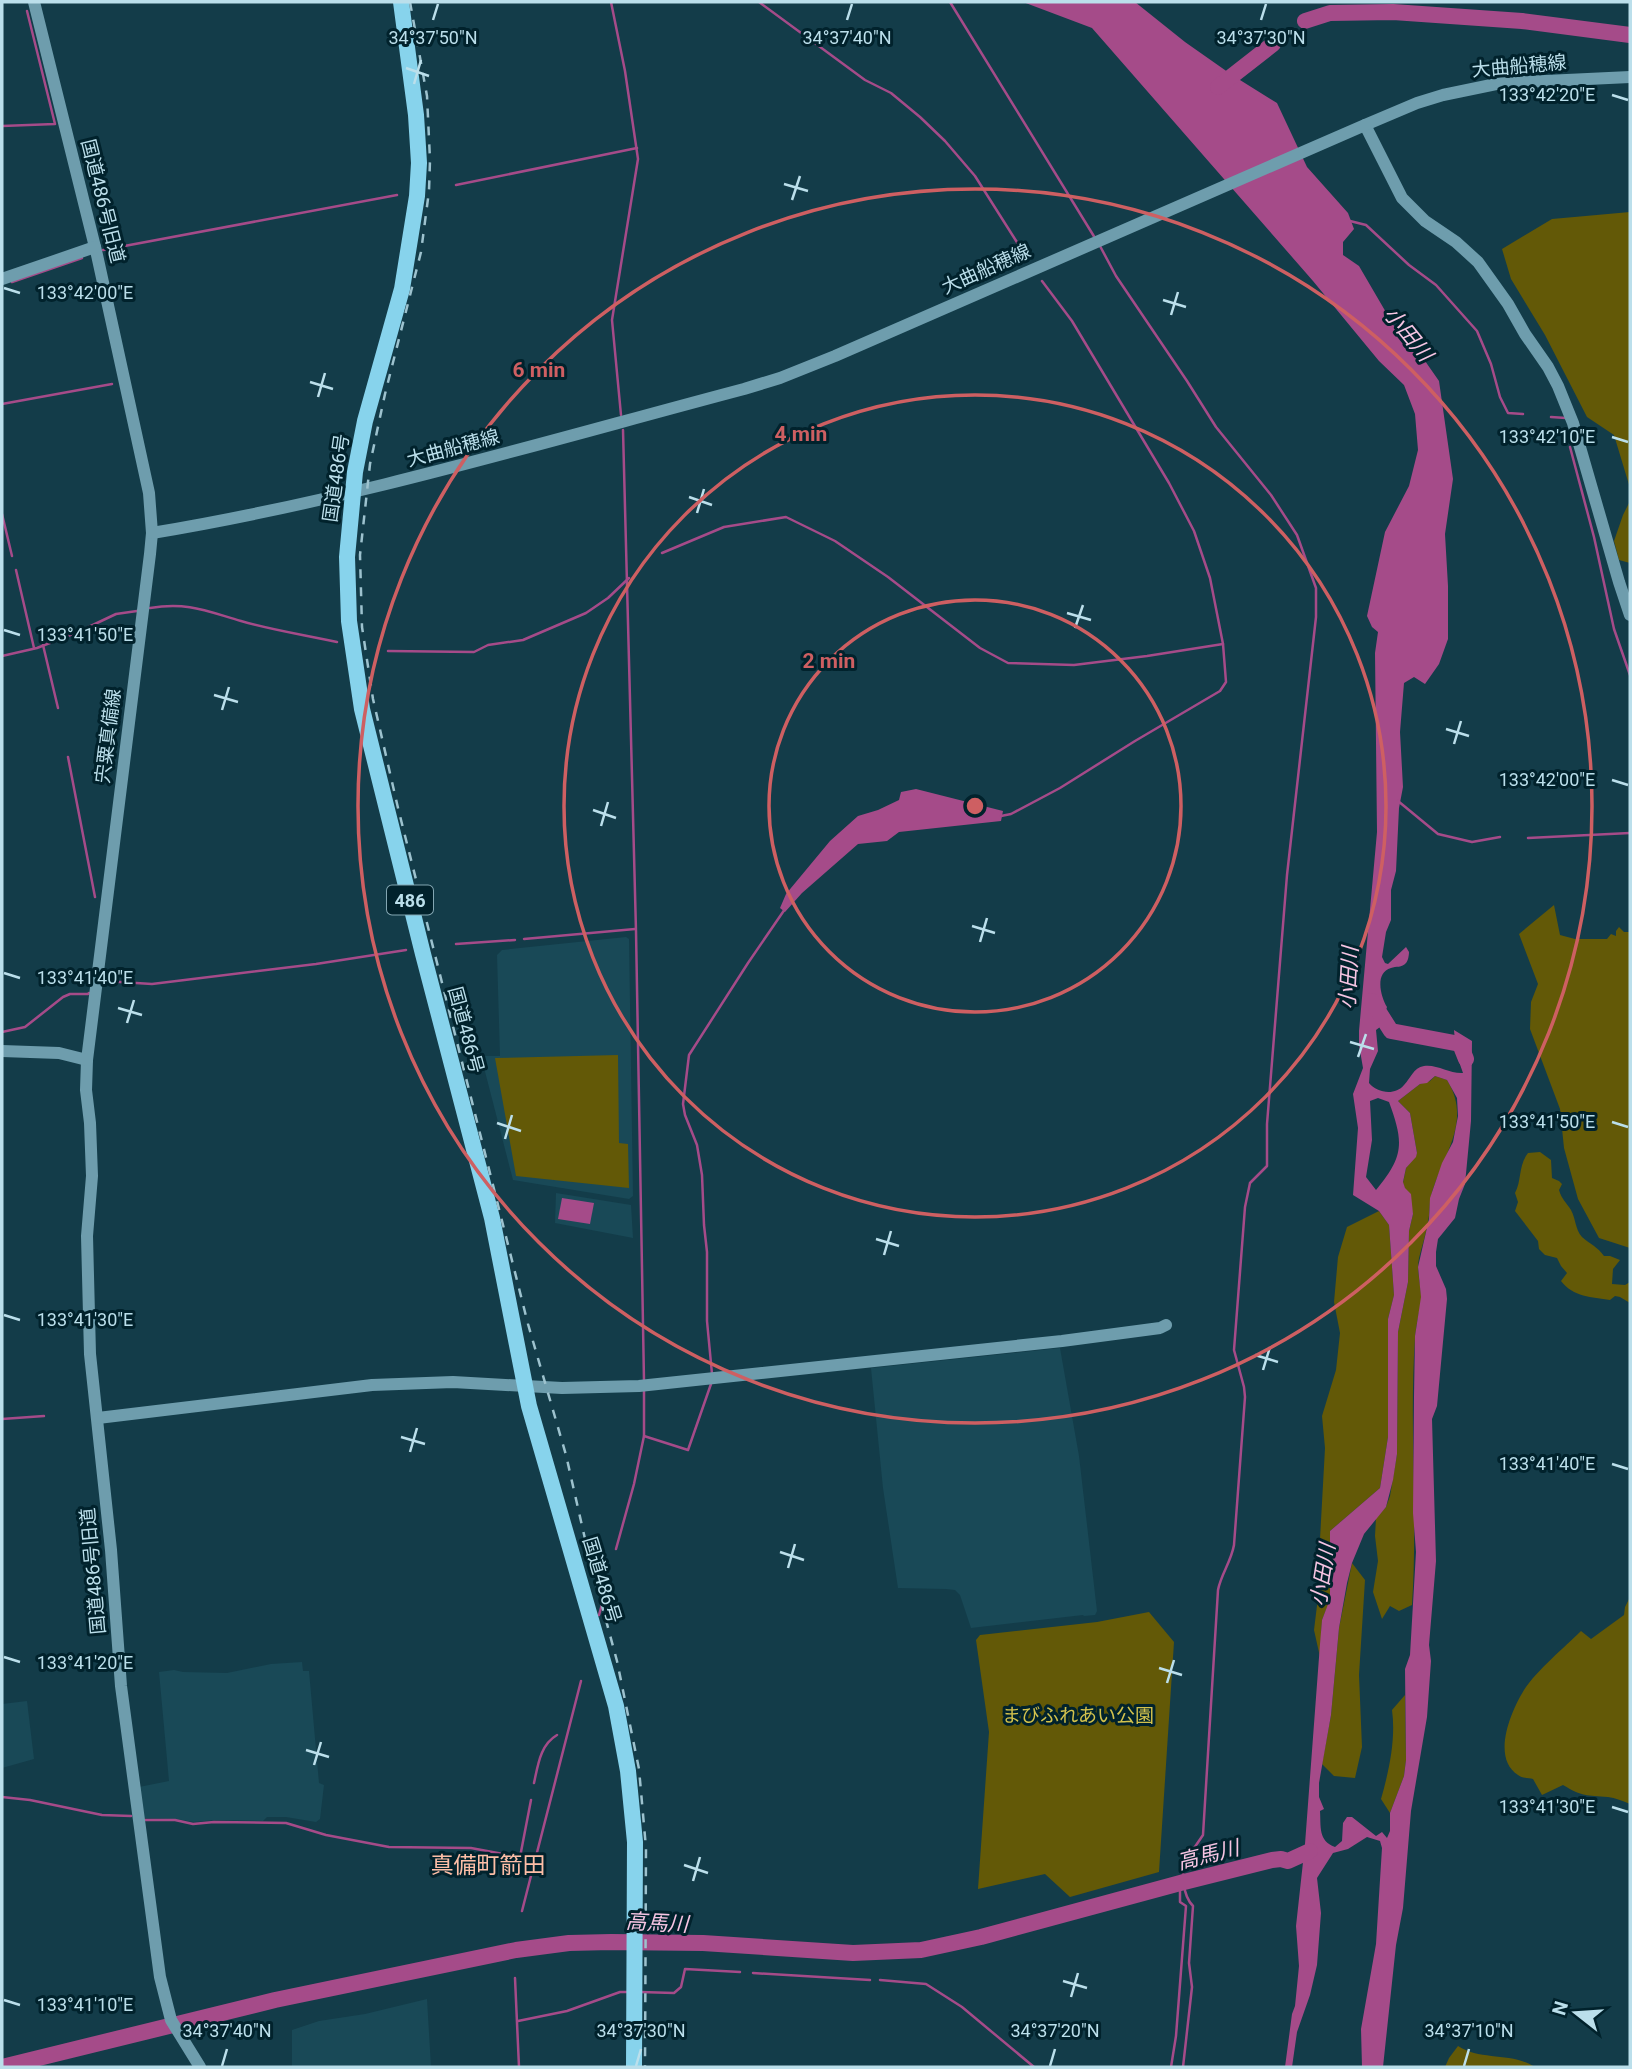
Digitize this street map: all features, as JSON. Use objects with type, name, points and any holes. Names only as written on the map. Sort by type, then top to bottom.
[{"type":"highway","name":"国道486号","points":[[401,2],[416,115],[418,196],[402,289],[365,421],[352,493],[347,558],[349,621],[362,709],[492,1218],[525,1385],[560,1515],[606,1667],[622,1735],[630,1786],[636,1877],[634,2067]]},
{"type":"street","name":"国道486号旧道","points":[[34,2],[95,247],[149,493],[152,533]]},
{"type":"street","name":"大曲船穂線","points":[[352,493],[744,390],[780,378],[1430,99],[1501,83],[1630,77]]},
{"type":"street","points":[[1360,127],[1402,198],[1425,221],[1456,242],[1478,262],[1508,303],[1548,367],[1573,424],[1630,615]]},
{"type":"street","points":[[2,279],[95,247]]},
{"type":"street","points":[[152,533],[352,493]]},
{"type":"street","name":"宍粟真備線","points":[[87,1060],[152,533]]},
{"type":"street","points":[[2,1051],[59,1053],[87,1060]]},
{"type":"street","name":"国道486号旧道","points":[[87,1060],[86,1090],[92,1176],[87,1236],[90,1354],[111,1550],[121,1686],[160,1977],[174,2027],[200,2067]]},
{"type":"street","points":[[98,1418],[372,1385],[429,1382],[578,1388],[644,1385],[1062,1340],[1160,1328],[1166,1325]]},
{"type":"shaded area","points":[[1023,2],[1135,2],[1185,42],[1277,103],[1307,167],[1348,213],[1354,229],[1343,242],[1343,255],[1359,266],[1394,326],[1416,348],[1439,381],[1453,479],[1445,534],[1448,639],[1439,664],[1425,684],[1414,677],[1404,683],[1400,732],[1403,787],[1399,808],[1396,871],[1391,890],[1391,920],[1382,957],[1388,964],[1406,947],[1409,955],[1404,965],[1391,968],[1382,975],[1380,986],[1387,1007],[1380,1027],[1376,1030],[1378,1051],[1370,1069],[1369,1083],[1377,1089],[1391,1092],[1400,1088],[1420,1067],[1434,1066],[1463,1073],[1456,1053],[1454,1030],[1472,1041],[1471,1121],[1465,1184],[1455,1218],[1438,1239],[1436,1252],[1436,1266],[1446,1289],[1447,1299],[1437,1406],[1432,1419],[1436,1561],[1429,1645],[1431,1661],[1427,1717],[1411,1811],[1403,1908],[1396,1945],[1383,2067],[1362,2067],[1361,2029],[1376,1944],[1382,1848],[1380,1841],[1367,1837],[1348,1849],[1333,1853],[1317,1878],[1321,1913],[1317,1965],[1297,2032],[1292,2067],[1285,2067],[1299,1966],[1296,1926],[1322,1620],[1330,1599],[1330,1531],[1380,1488],[1388,1437],[1388,1319],[1394,1295],[1389,1225],[1379,1211],[1353,1195],[1358,1128],[1353,1094],[1363,1068],[1359,1031],[1377,832],[1375,653],[1378,632],[1372,627],[1367,616],[1385,532],[1409,486],[1418,450],[1415,414],[1404,385],[1379,361],[1313,281],[1092,28]],"holes":[[[1435,1076],[1447,1080],[1457,1098],[1458,1116],[1453,1142],[1442,1163],[1430,1198],[1429,1219],[1418,1267],[1421,1297],[1415,1336],[1413,1513],[1416,1552],[1410,1655],[1405,1669],[1404,1776],[1390,1813],[1390,1831],[1387,1838],[1382,1832],[1376,1836],[1352,1817],[1347,1817],[1343,1823],[1342,1841],[1335,1847],[1323,1837],[1320,1811],[1324,1809],[1319,1797],[1319,1783],[1331,1715],[1339,1628],[1352,1563],[1364,1534],[1386,1507],[1397,1454],[1398,1332],[1408,1282],[1409,1231],[1413,1214],[1411,1194],[1403,1182],[1406,1168],[1417,1153],[1410,1113],[1398,1101]],[[1378,1098],[1389,1102],[1397,1128],[1399,1149],[1392,1168],[1376,1190],[1366,1177],[1372,1140],[1370,1101]]]},
{"type":"shaded area","points":[[916,789],[1003,811],[1001,821],[899,832],[887,841],[858,844],[802,893],[785,912],[780,908],[786,894],[830,841],[858,816],[899,800],[901,792]]},
{"type":"shaded area","points":[[626,937],[629,939],[633,1196],[629,1199],[513,1180],[481,1056],[500,1056],[497,955],[502,950]]},
{"type":"shaded area","points":[[556,1193],[631,1205],[633,1238],[555,1223]]},
{"type":"shaded area","points":[[562,1198],[594,1203],[590,1224],[558,1219]]},
{"type":"shaded area","points":[[1060,1348],[1079,1456],[1097,1611],[1095,1615],[971,1628],[960,1595],[955,1590],[898,1588],[883,1488],[871,1368]]},
{"type":"shaded area","points":[[302,1662],[303,1671],[309,1671],[319,1783],[324,1785],[320,1819],[316,1822],[267,1817],[263,1821],[194,1822],[143,1818],[139,1787],[169,1781],[159,1672],[174,1670],[227,1673],[271,1664]]},
{"type":"shaded area","points":[[27,1701],[34,1759],[2,1768],[2,1704]]},
{"type":"shaded area","points":[[427,1999],[431,2067],[292,2067],[292,2030],[319,2021],[365,2014]]},
{"type":"green space","points":[[1630,212],[1630,488],[1614,435],[1587,417],[1545,335],[1511,279],[1502,249],[1552,219]]},
{"type":"green space","points":[[1630,501],[1630,563],[1619,560],[1614,541]]},
{"type":"green space","points":[[1554,905],[1560,935],[1575,939],[1607,939],[1611,934],[1616,936],[1619,927],[1624,932],[1630,932],[1630,1248],[1599,1238],[1578,1199],[1564,1148],[1560,1109],[1530,1029],[1531,1002],[1538,984],[1519,934]]},
{"type":"green space","points":[[618,1055],[619,1143],[628,1144],[629,1188],[516,1176],[495,1058]]},
{"type":"green space","points":[[1435,1076],[1447,1080],[1457,1110],[1453,1138],[1431,1196],[1418,1264],[1421,1301],[1415,1333],[1413,1371],[1412,1605],[1399,1611],[1390,1606],[1382,1619],[1373,1592],[1378,1561],[1376,1518],[1386,1507],[1390,1496],[1397,1454],[1398,1332],[1408,1282],[1409,1231],[1413,1214],[1403,1183],[1406,1168],[1417,1153],[1410,1113],[1398,1101]]},
{"type":"green space","points":[[1540,1152],[1551,1160],[1552,1178],[1562,1184],[1560,1193],[1571,1210],[1582,1237],[1604,1256],[1620,1260],[1613,1269],[1612,1284],[1625,1285],[1630,1282],[1630,1303],[1615,1296],[1610,1300],[1583,1295],[1566,1286],[1561,1281],[1567,1273],[1557,1258],[1545,1255],[1539,1249],[1538,1241],[1515,1211],[1518,1202],[1515,1193],[1523,1163],[1528,1153]]},
{"type":"green space","points":[[1379,1211],[1389,1225],[1394,1295],[1388,1319],[1388,1437],[1380,1488],[1330,1531],[1330,1600],[1322,1620],[1320,1657],[1314,1630],[1320,1581],[1325,1448],[1322,1416],[1336,1370],[1340,1333],[1334,1302],[1338,1257],[1347,1227]]},
{"type":"green space","points":[[1352,1563],[1365,1580],[1359,1675],[1362,1747],[1355,1778],[1334,1776],[1322,1764],[1331,1715],[1339,1628]]},
{"type":"green space","points":[[1630,1597],[1630,1804],[1611,1797],[1580,1794],[1563,1785],[1542,1795],[1533,1779],[1518,1775],[1506,1758],[1506,1734],[1514,1710],[1529,1682],[1551,1659],[1581,1631],[1591,1639],[1624,1615]]},
{"type":"green space","name":"まびふれあい公園","points":[[1149,1612],[1174,1642],[1159,1872],[1070,1897],[1045,1874],[978,1889],[989,1732],[976,1640],[980,1635],[1097,1622]]},
{"type":"green space","points":[[1405,1695],[1404,1776],[1390,1813],[1381,1799],[1391,1755],[1392,1710]]},
{"type":"green space","points":[[1458,2046],[1476,2054],[1526,2062],[1535,2067],[1445,2067]]},
{"type":"waterway","points":[[611,2],[625,71],[638,159],[612,320],[621,415]]},
{"type":"waterway","points":[[759,2],[865,80],[891,93],[920,117],[975,176],[1027,258]]},
{"type":"waterway","points":[[950,2],[1095,238]]},
{"type":"waterway","points":[[2,126],[55,124],[27,11]]},
{"type":"waterway","points":[[1305,21],[1330,13],[1393,12],[1522,21],[1630,35]]},
{"type":"waterway","points":[[1218,87],[1273,44]]},
{"type":"waterway","points":[[456,185],[637,148]]},
{"type":"waterway","points":[[103,250],[397,195]]},
{"type":"waterway","points":[[1350,221],[1366,225],[1409,265],[1436,285],[1477,331],[1508,413],[1523,414]]},
{"type":"waterway","points":[[1100,246],[1116,276],[1216,427],[1271,495],[1297,535],[1316,588],[1316,617],[1287,875],[1267,1124],[1267,1166],[1250,1183],[1245,1207],[1234,1350],[1245,1397],[1234,1545],[1218,1590],[1203,1835],[1188,1857],[1184,1858],[1183,1864],[1185,1890],[1193,1906],[1189,1963],[1192,1987],[1183,2067]]},
{"type":"waterway","points":[[12,282],[82,258]]},
{"type":"waterway","points":[[1001,816],[1011,814],[1060,788],[1220,691],[1226,682],[1223,644],[1210,578],[1194,531],[1169,483],[1072,321],[1042,281]]},
{"type":"waterway","points":[[2,404],[112,384]]},
{"type":"waterway","points":[[1551,417],[1566,418]]},
{"type":"waterway","points":[[623,430],[644,1381]]},
{"type":"waterway","points":[[1570,447],[1594,537],[1614,629],[1630,675]]},
{"type":"waterway","points":[[2,514],[12,556]]},
{"type":"waterway","points":[[662,553],[724,527],[786,517],[835,541],[888,577],[980,648],[1008,663],[1074,665],[1223,644]]},
{"type":"waterway","points":[[16,570],[34,648]]},
{"type":"waterway","points":[[388,651],[474,652],[488,645],[523,640],[586,613],[608,598],[629,578]]},
{"type":"waterway","points":[[150,608],[197,608],[265,627],[337,642]]},
{"type":"waterway","points":[[2,656],[37,648],[116,614],[137,611]]},
{"type":"waterway","points":[[43,645],[58,708]]},
{"type":"waterway","points":[[68,757],[95,897]]},
{"type":"waterway","points":[[1398,801],[1438,834],[1472,842],[1500,837]]},
{"type":"waterway","points":[[1528,838],[1630,833]]},
{"type":"waterway","points":[[712,1374],[707,1321],[707,1252],[702,1175],[697,1145],[683,1104],[689,1055],[785,909]]},
{"type":"waterway","points":[[524,939],[635,929]]},
{"type":"waterway","points":[[456,944],[515,940]]},
{"type":"waterway","points":[[104,981],[152,984],[406,950]]},
{"type":"waterway","points":[[2,1032],[25,1027],[63,997],[89,993]]},
{"type":"waterway","points":[[1372,1001],[1391,1031],[1460,1044],[1466,1059]]},
{"type":"waterway","points":[[644,1436],[688,1450],[711,1384]]},
{"type":"waterway","points":[[616,1549],[644,1436],[644,1391]]},
{"type":"waterway","points":[[2,1419],[44,1416]]},
{"type":"waterway","points":[[599,1615],[606,1590]]},
{"type":"waterway","points":[[522,1911],[581,1681]]},
{"type":"waterway","points":[[534,1783],[543,1750],[557,1735]]},
{"type":"waterway","points":[[2,1797],[102,1815],[131,1816]]},
{"type":"waterway","points":[[145,1820],[175,1820],[193,1824],[286,1823],[326,1835],[389,1847],[471,1848],[520,1857],[531,1800]]},
{"type":"waterway","name":"高馬川","points":[[2,2067],[275,2000],[516,1950],[569,1943],[703,1943],[853,1953],[921,1950],[981,1937],[1272,1860],[1288,1861],[1310,1851]]},
{"type":"waterway","points":[[1171,2067],[1176,2036],[1186,1906],[1180,1902],[1180,1883]]},
{"type":"waterway","name":"高馬川","points":[[516,1946],[516,1953]]},
{"type":"waterway","points":[[640,1992],[674,1993],[681,1987],[685,1969],[740,1972]]},
{"type":"waterway","points":[[753,1973],[870,1980]]},
{"type":"waterway","points":[[515,1978],[519,2067]]},
{"type":"waterway","points":[[880,1980],[926,1984],[962,2007],[1034,2067]]},
{"type":"waterway","points":[[518,2021],[567,2011],[620,1992],[629,1992]]},
{"type":"railway","points":[[410,2],[427,96],[429,191],[421,252],[370,464],[360,555],[362,627],[373,699],[398,808],[528,1324],[566,1455],[590,1561],[617,1661],[639,1769],[646,1848],[645,2067]]},
{"type":"district","name":"真備町箭田","points":[[488,1865]]},
{"type":"water label","name":"小田川","points":[[1408,334]]},
{"type":"water label","name":"小田川","points":[[1349,978]]},
{"type":"water label","name":"小田川","points":[[1323,1575]]}]
